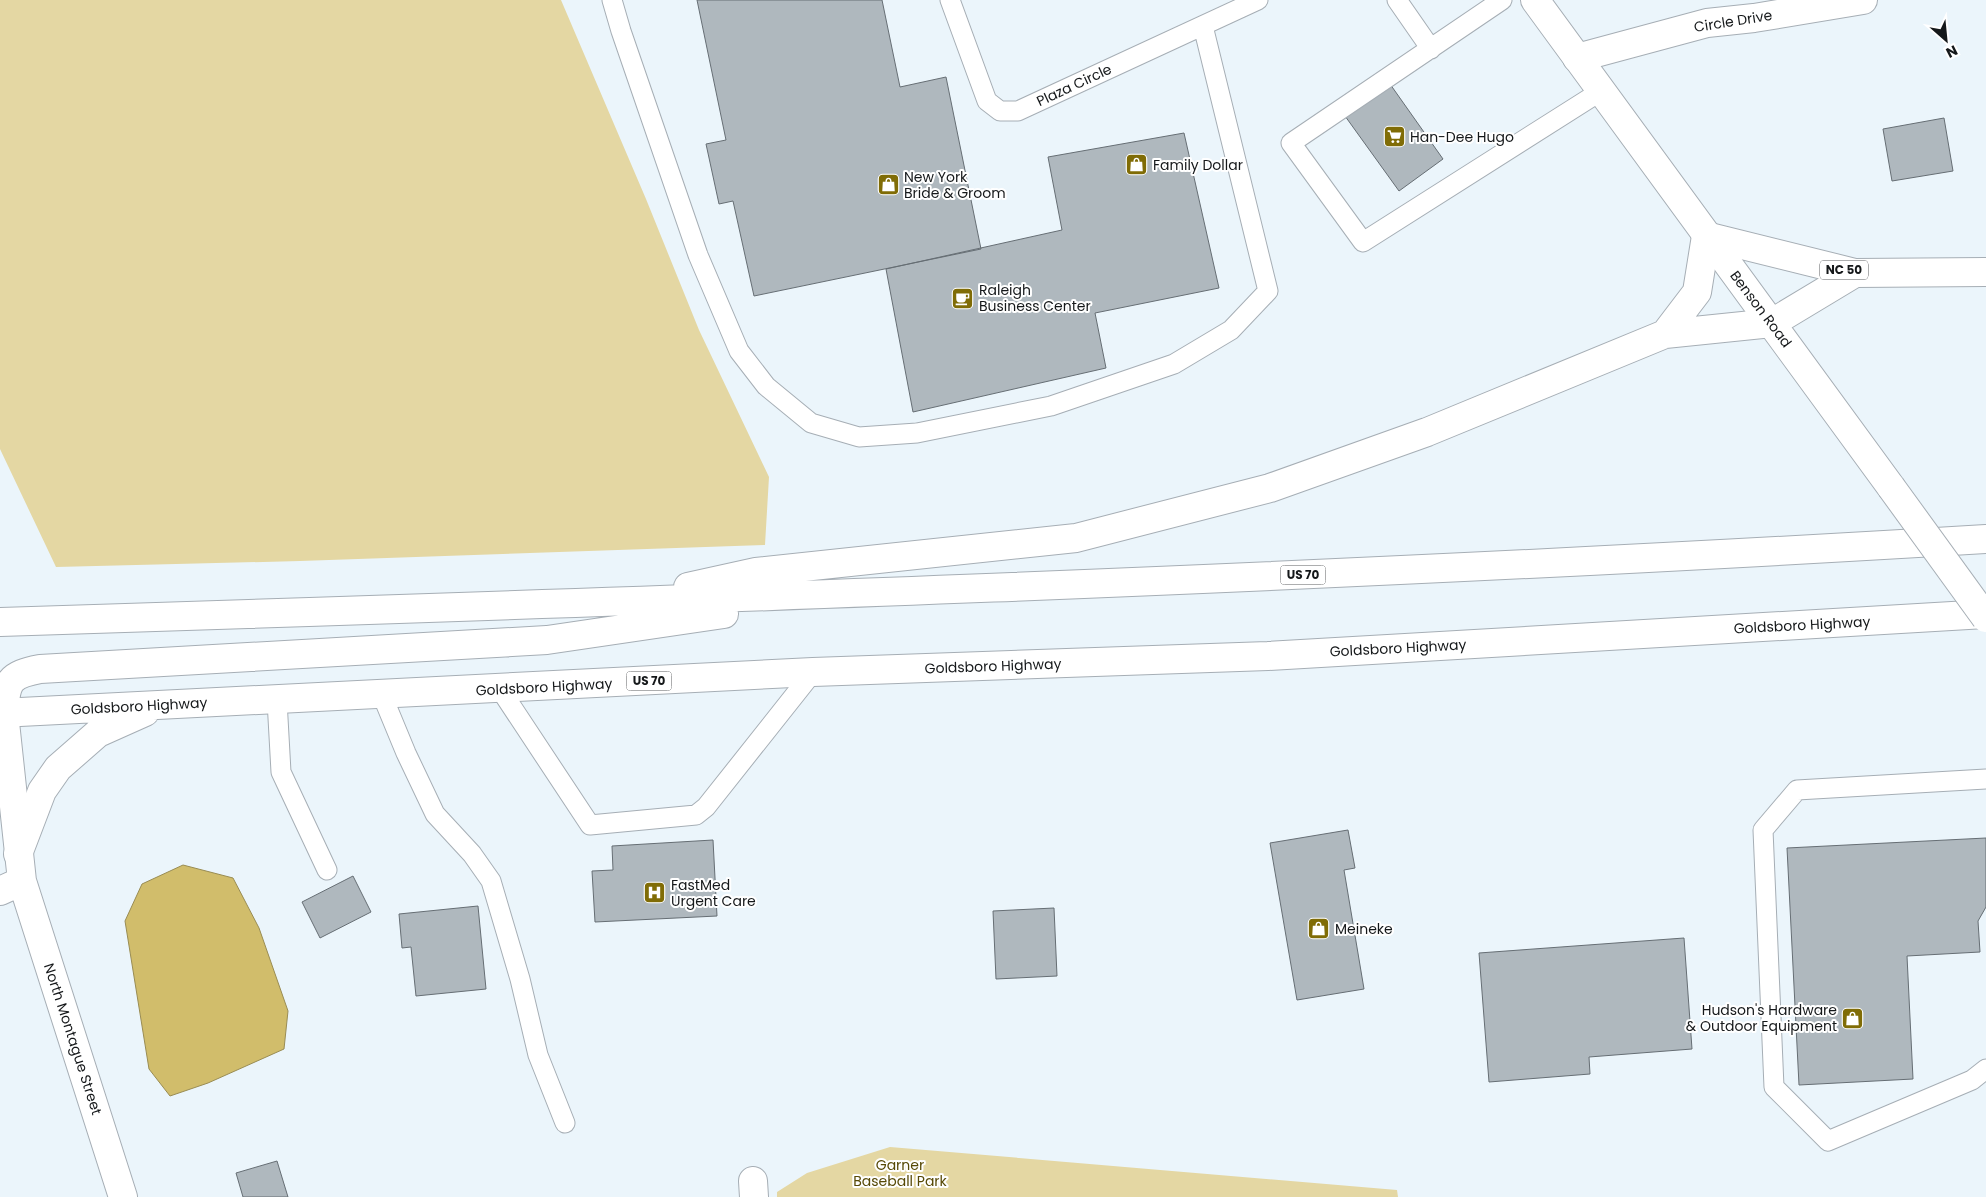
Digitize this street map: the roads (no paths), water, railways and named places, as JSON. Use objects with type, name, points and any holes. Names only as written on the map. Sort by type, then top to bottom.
[{"type":"main road","name":"Benson Road","points":[[1535,0],[1986,618]]},
{"type":"main road","name":"Circle Drive","points":[[1577,58],[1752,9],[1862,0]]},
{"type":"main road","name":"NC 50","points":[[1706,236],[1855,273],[1986,272]]},
{"type":"main road","points":[[1665,334],[1697,292],[1706,236]]},
{"type":"main road","points":[[619,603],[756,572],[1076,538],[1270,488],[1427,432],[1665,334],[1772,323],[1855,273]]},
{"type":"main road","name":"US 70","points":[[0,622],[619,603],[1504,566],[1986,538]]},
{"type":"main road","name":"North Montague Street","points":[[123,1197],[11,886],[18,854],[2,713],[5,692],[16,676],[40,669],[547,640],[856,593]]},
{"type":"main road","name":"Goldsboro Highway","points":[[2,713],[813,672],[1268,656],[1986,614]]},
{"type":"main road","points":[[18,854],[42,791],[58,768],[98,732],[163,705]]},
{"type":"lane","points":[[612,0],[624,41],[698,255],[739,351],[766,386],[811,423],[859,437],[917,433],[1051,406],[1174,364],[1232,330],[1268,291],[1203,26]]},
{"type":"lane","name":"Plaza Circle","points":[[950,0],[987,101],[1000,112],[1018,111],[1258,0]]},
{"type":"lane","points":[[1397,0],[1431,48]]},
{"type":"lane","points":[[1502,0],[1291,143],[1363,242],[1601,91]]},
{"type":"lane","points":[[500,689],[590,826],[696,815],[706,808],[813,672]]},
{"type":"lane","points":[[382,695],[435,814],[472,854],[490,881],[520,979],[538,1055],[565,1123]]},
{"type":"lane","points":[[277,700],[281,772],[327,870]]},
{"type":"lane","points":[[1986,779],[1798,790],[1763,830],[1774,1087],[1828,1141],[1972,1080],[1986,1069]]},
{"type":"place","name":"Han-Dee Hugo","points":[[1394,137]]},
{"type":"place","name":"Family Dollar","points":[[1137,165]]},
{"type":"place","name":"New York Bride & Groom","points":[[888,185]]},
{"type":"place","name":"Raleigh Business Center","points":[[963,298]]},
{"type":"place","name":"FastMed Urgent Care","points":[[655,893]]},
{"type":"place","name":"Meineke","points":[[1319,929]]},
{"type":"place","name":"Hudson's Hardware & Outdoor Equipment","points":[[1853,1018]]},
{"type":"park label","name":"Garner Baseball Park","points":[[900,1174]]}]
